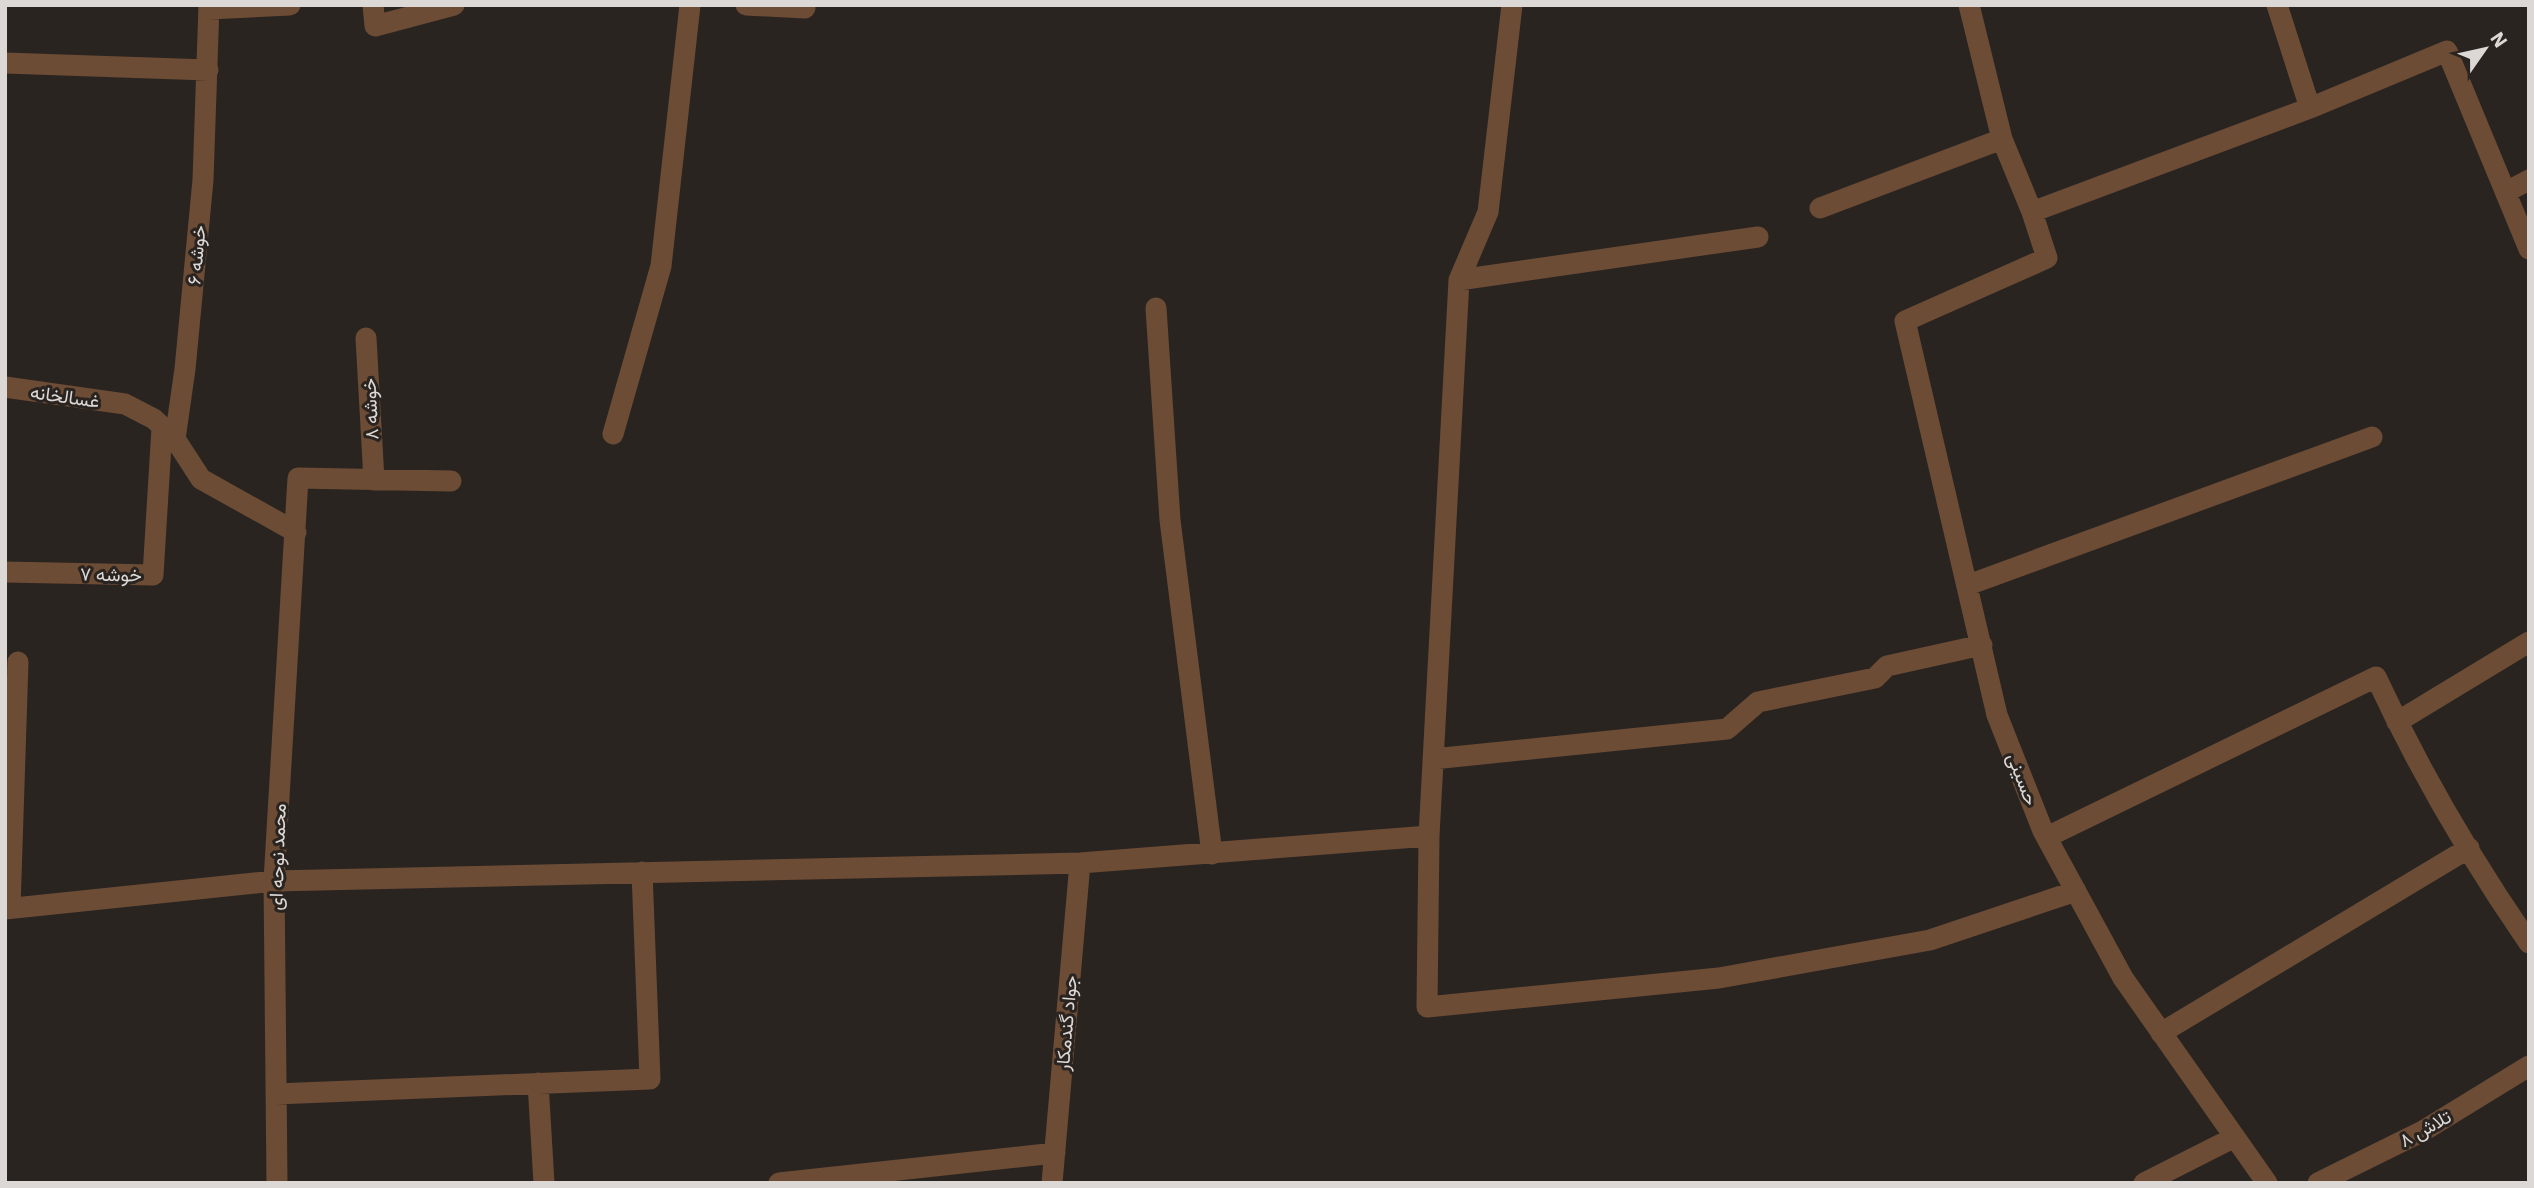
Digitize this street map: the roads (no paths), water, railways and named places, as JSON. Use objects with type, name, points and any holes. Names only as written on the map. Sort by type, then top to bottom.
[{"type":"street","points":[[209,7],[290,5]]},
{"type":"street","points":[[373,5],[375,26],[395,13],[454,5]]},
{"type":"street","points":[[613,434],[661,266],[690,5]]},
{"type":"street","points":[[746,5],[805,9]]},
{"type":"street","points":[[1512,5],[1488,212],[1459,280],[1429,836],[1427,1007],[1719,978],[1930,940],[2076,891]]},
{"type":"street","points":[[1969,5],[2002,139],[2032,212],[2310,108],[2447,51],[2529,248]]},
{"type":"street","points":[[2277,5],[2310,108]]},
{"type":"street","name":"خوشه ۶","points":[[169,433],[185,369],[203,180],[209,7]]},
{"type":"street","points":[[5,63],[208,70]]},
{"type":"street","points":[[1820,208],[2002,139]]},
{"type":"street","points":[[2506,191],[2529,180]]},
{"type":"street","name":"حسینی","points":[[2032,212],[2047,258],[1905,321],[1997,715],[2047,837],[2123,978],[2267,1183]]},
{"type":"street","points":[[1459,280],[1758,237]]},
{"type":"street","points":[[1156,308],[1170,520],[1212,854]]},
{"type":"street","name":"خوشه ۸","points":[[366,338],[374,480]]},
{"type":"street","name":"غسالخانه","points":[[5,387],[124,404],[154,419],[169,433]]},
{"type":"street","points":[[169,433],[201,479],[296,532]]},
{"type":"street","name":"خوشه ۷","points":[[5,572],[153,575],[169,433]]},
{"type":"street","points":[[1968,585],[2372,437]]},
{"type":"street","name":"محمد نوحه ای","points":[[277,1183],[274,881],[298,478],[374,480]]},
{"type":"street","points":[[374,480],[451,481]]},
{"type":"street","points":[[2397,722],[2529,642]]},
{"type":"street","points":[[1433,759],[1727,729],[1758,702],[1875,678],[1887,666],[1982,645]]},
{"type":"street","points":[[19,662],[8,908],[274,881],[1080,863],[1429,836]]},
{"type":"street","points":[[2047,837],[2376,677],[2415,758],[2529,943]]},
{"type":"street","points":[[2161,1032],[2469,848]]},
{"type":"street","name":"جواد گندمکار","points":[[1052,1183],[1080,863]]},
{"type":"street","points":[[276,1094],[650,1079],[642,872]]},
{"type":"street","name":"تلاش ۸","points":[[2318,1183],[2423,1131],[2529,1066]]},
{"type":"street","points":[[538,1083],[544,1183]]},
{"type":"street","points":[[2144,1183],[2235,1137]]},
{"type":"street","points":[[779,1183],[1055,1153]]}]
